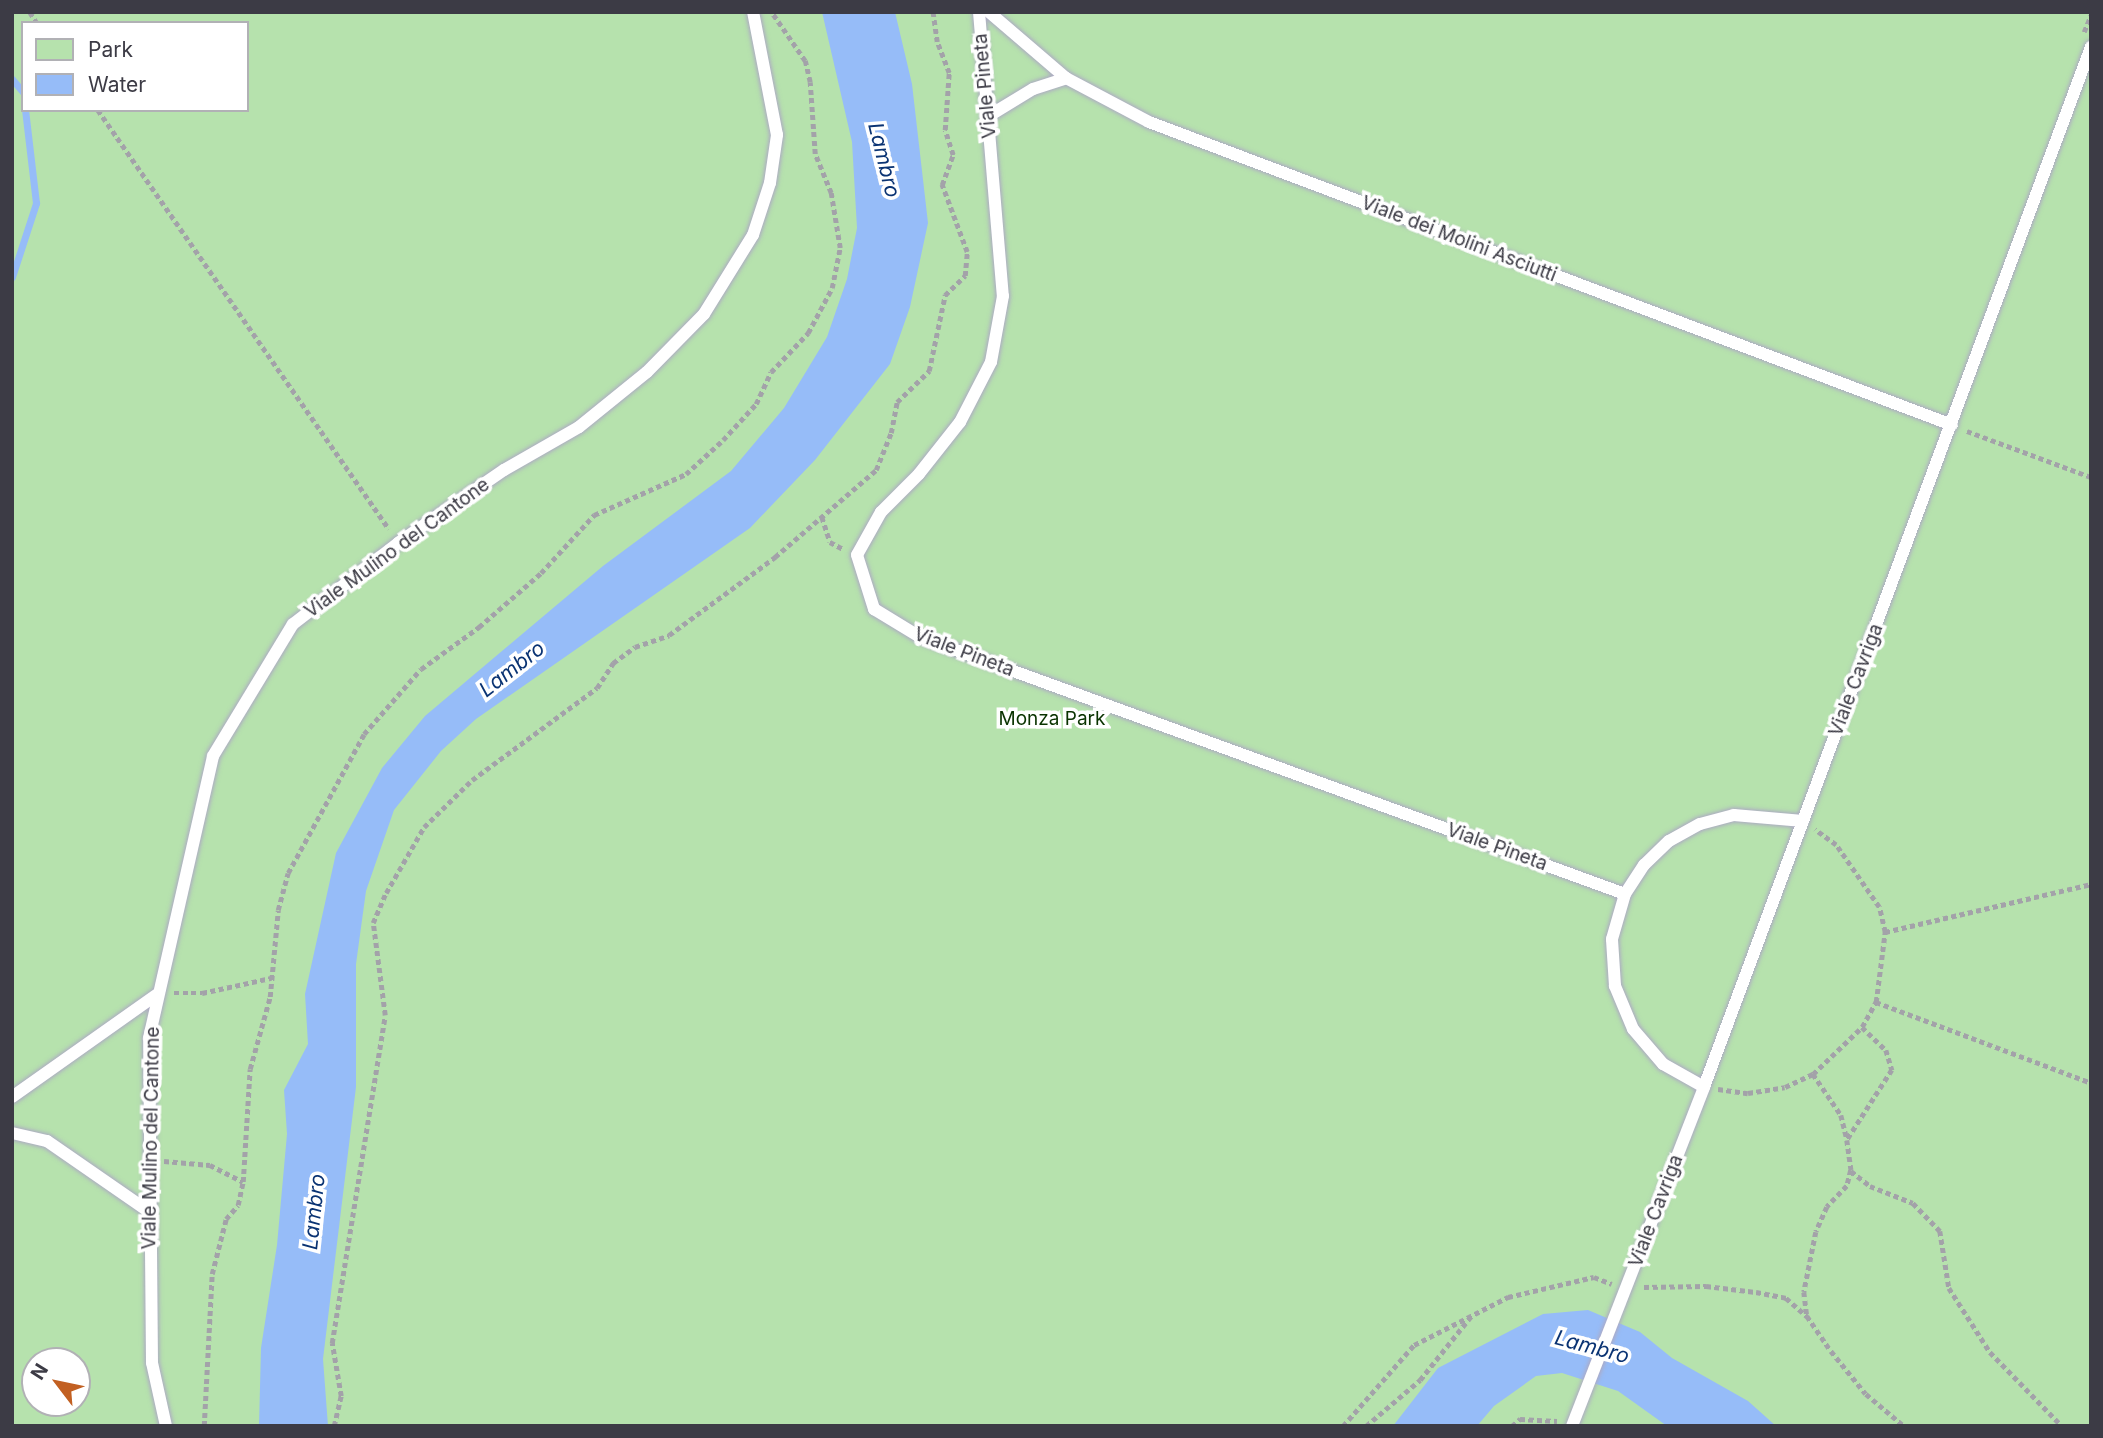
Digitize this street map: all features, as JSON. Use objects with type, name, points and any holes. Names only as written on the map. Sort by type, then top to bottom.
[{"type":"lane","name":"Viale Mulino del Cantone","points":[[166,1426],[152,1363],[147,1161],[149,1038],[156,995],[213,756],[293,624],[398,543],[504,470],[579,426],[647,372],[704,314],[736,269],[770,183],[777,135],[753,12]]},
{"type":"lane","name":"Viale Pineta","points":[[979,12],[1003,296],[991,362],[960,422],[919,474],[881,512],[857,555],[874,609],[920,637],[1625,894]]},
{"type":"lane","name":"Viale dei Molini Asciutti","points":[[989,12],[1066,78],[1149,122],[1952,425]]},
{"type":"lane","name":"Viale Cavriga","points":[[1573,1425],[1704,1087],[2091,47]]},
{"type":"lane","points":[[987,117],[1023,93],[1066,78]]},
{"type":"lane","points":[[1704,1087],[1663,1064],[1633,1029],[1615,986],[1612,939],[1625,894],[1652,857],[1700,824],[1734,815],[1803,821]]},
{"type":"lane","points":[[12,1097],[156,995]]},
{"type":"lane","points":[[12,1133],[47,1141],[148,1210]]},
{"type":"path","points":[[204,1426],[212,1274],[226,1219],[238,1205],[243,1182],[250,1069],[263,1030],[288,873],[364,734],[421,669],[479,627],[541,573],[594,515],[686,474],[704,457],[756,404],[771,372],[814,322],[832,288],[840,248],[831,193],[815,154],[805,61],[772,12]]},
{"type":"path","points":[[334,1426],[341,1396],[332,1343],[385,1015],[373,923],[386,893],[424,827],[472,780],[597,688],[613,663],[635,648],[669,635],[822,517],[876,470],[891,433],[897,402],[929,371],[945,295],[965,276],[967,252],[942,185],[953,155],[945,130],[949,73],[937,42],[933,12]]},
{"type":"path","points":[[99,112],[398,543]]},
{"type":"path","points":[[1952,425],[2091,477]]},
{"type":"path","points":[[822,517],[830,542],[857,555]]},
{"type":"path","points":[[1704,1087],[1748,1093],[1785,1087],[1814,1073],[1862,1027],[1876,1002],[1885,932],[1879,907],[1860,874],[1836,845],[1803,821]]},
{"type":"path","points":[[1885,932],[2091,884]]},
{"type":"path","points":[[156,995],[202,993],[271,978]]},
{"type":"path","points":[[1876,1002],[2091,1083]]},
{"type":"path","points":[[1847,1140],[1892,1070],[1886,1050],[1862,1027]]},
{"type":"path","points":[[1807,1316],[1804,1292],[1810,1248],[1827,1207],[1847,1186],[1851,1170],[1841,1115],[1814,1073]]},
{"type":"path","points":[[147,1161],[210,1165],[243,1182]]},
{"type":"path","points":[[1851,1170],[1870,1186],[1913,1203],[1940,1231],[1949,1288],[1990,1352],[2062,1426]]},
{"type":"path","points":[[1343,1426],[1414,1345],[1507,1297],[1594,1277],[1626,1289],[1706,1286],[1786,1298],[1807,1316],[1866,1394],[1904,1426]]},
{"type":"path","points":[[1366,1426],[1420,1380],[1472,1315]]},
{"type":"path","points":[[1512,1426],[1520,1419],[1533,1418],[1573,1425]]},
{"type":"green space","name":"Monza Park","points":[[12,12],[2091,12],[2091,1426],[12,1426]]},
{"type":"water","name":"Lambro","points":[[822,12],[895,12],[912,84],[928,223],[910,307],[890,364],[815,460],[750,528],[476,719],[441,751],[394,810],[366,891],[356,964],[356,1087],[323,1359],[328,1426],[259,1426],[261,1348],[277,1245],[287,1134],[284,1090],[308,1044],[305,994],[336,853],[382,768],[425,716],[603,566],[731,471],[784,408],[827,337],[847,279],[857,228],[852,142]]},
{"type":"water","name":"Lambro","points":[[1588,1310],[1640,1332],[1672,1358],[1748,1401],[1776,1426],[1667,1426],[1618,1391],[1562,1373],[1536,1376],[1494,1406],[1477,1426],[1393,1426],[1438,1368],[1543,1314]]},
{"type":"waterway","points":[[12,79],[21,90]]},
{"type":"waterway","points":[[12,277],[36,203],[25,112]]}]
